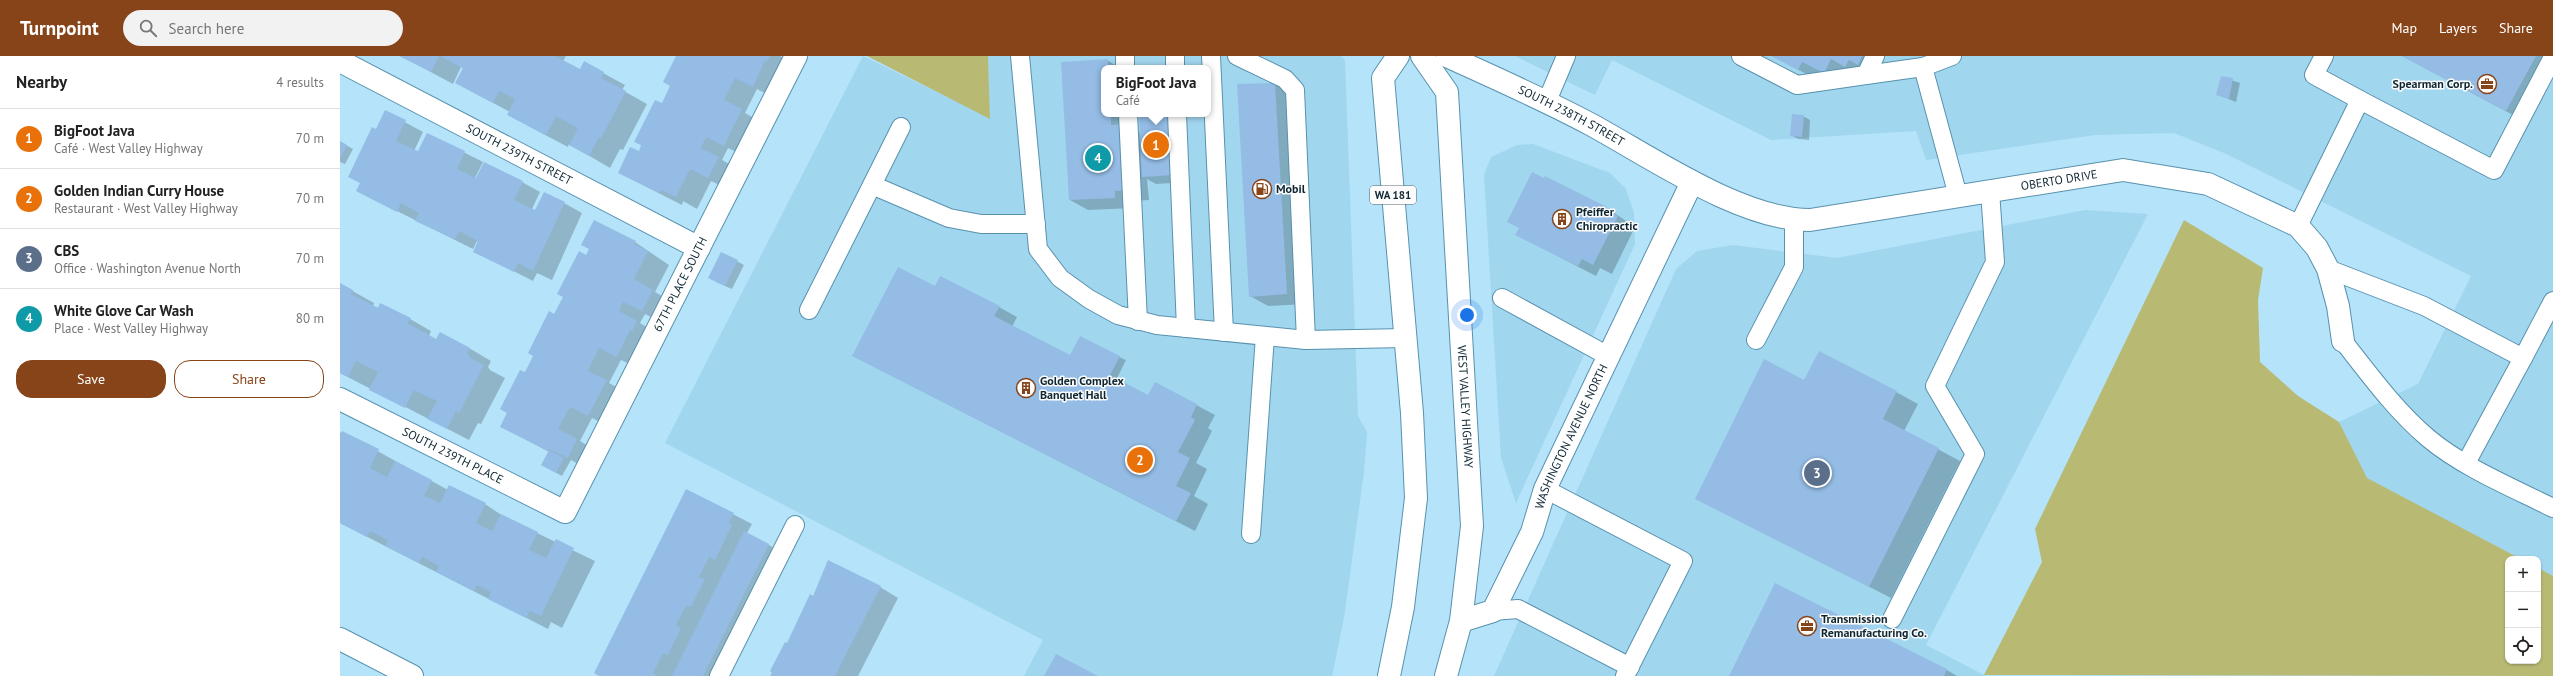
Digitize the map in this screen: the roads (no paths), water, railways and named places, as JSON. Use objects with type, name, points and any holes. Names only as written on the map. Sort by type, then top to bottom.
[{"type":"street","name":"67TH PLACE SOUTH","points":[[565,512],[796,56]]},
{"type":"street","name":"WA 181","points":[[1398,56],[1383,78],[1405,338]]},
{"type":"street","name":"WEST VALLEY HIGHWAY","points":[[1422,56],[1448,92],[1472,526],[1461,621]]},
{"type":"street","name":"SOUTH 238TH STREET","points":[[1447,56],[1546,101],[1692,182]]},
{"type":"street","name":"SOUTH 239TH STREET","points":[[340,61],[699,248]]},
{"type":"street","name":"OBERTO DRIVE","points":[[1692,182],[1750,206],[1794,220],[1810,220],[2123,170],[2208,184],[2298,226],[2317,248],[2328,270],[2338,306],[2342,341]]},
{"type":"street","name":"WASHINGTON AVENUE NORTH","points":[[1493,611],[1532,532],[1545,489],[1610,357],[1692,182]]},
{"type":"street","points":[[1389,676],[1404,607],[1416,498],[1412,413],[1405,338]]},
{"type":"street","name":"SOUTH 239TH PLACE","points":[[340,399],[565,512]]},
{"type":"street","points":[[1446,676],[1461,621],[1493,611]]},
{"type":"street","points":[[340,639],[412,676]]},
{"type":"lane","points":[[1020,56],[1038,249],[1060,278],[1089,299],[1118,315],[1156,325],[1306,340],[1405,338]]},
{"type":"lane","points":[[1211,56],[1224,332]]},
{"type":"lane","points":[[1237,56],[1284,79],[1295,90],[1306,340]]},
{"type":"lane","points":[[1546,101],[1566,56]]},
{"type":"lane","points":[[1741,56],[1797,85],[1923,67],[1952,56]]},
{"type":"lane","points":[[1866,75],[1875,56]]},
{"type":"lane","points":[[2324,56],[2314,75],[2494,170],[2553,57]]},
{"type":"lane","points":[[1923,67],[1958,196]]},
{"type":"lane","points":[[2298,226],[2360,100]]},
{"type":"lane","points":[[1128,117],[1138,320]]},
{"type":"lane","points":[[1177,117],[1186,328]]},
{"type":"lane","points":[[809,310],[901,127]]},
{"type":"lane","points":[[872,185],[949,218],[981,224],[1036,224]]},
{"type":"lane","points":[[1892,619],[1975,454],[1935,386],[1995,262],[1990,191]]},
{"type":"lane","points":[[1756,340],[1794,267],[1794,220]]},
{"type":"lane","points":[[2328,270],[2424,306],[2523,358]]},
{"type":"lane","points":[[1502,298],[1610,357]]},
{"type":"lane","points":[[2466,463],[2553,301]]},
{"type":"lane","points":[[1251,534],[1265,336]]},
{"type":"lane","points":[[2342,341],[2397,408],[2428,438],[2466,463],[2553,508]]},
{"type":"lane","points":[[1493,611],[1518,609],[1627,672],[1683,561],[1545,489]]},
{"type":"lane","points":[[719,676],[795,525]]},
{"type":"place","name":"Spearman Corp.","points":[[2487,84]]},
{"type":"place","name":"BigFoot Java","points":[[1156,145]]},
{"type":"place","name":"White Glove Car Wash","points":[[1098,158]]},
{"type":"place","name":"Mobil","points":[[1262,189]]},
{"type":"place","name":"Pfeiffer Chiropractic","points":[[1562,219]]},
{"type":"place","name":"Golden Complex Banquet Hall","points":[[1026,388]]},
{"type":"place","name":"Golden Indian Curry House","points":[[1140,460]]},
{"type":"place","name":"CBS","points":[[1817,473]]},
{"type":"place","name":"Transmission Remanufacturing Co.","points":[[1807,626]]}]
